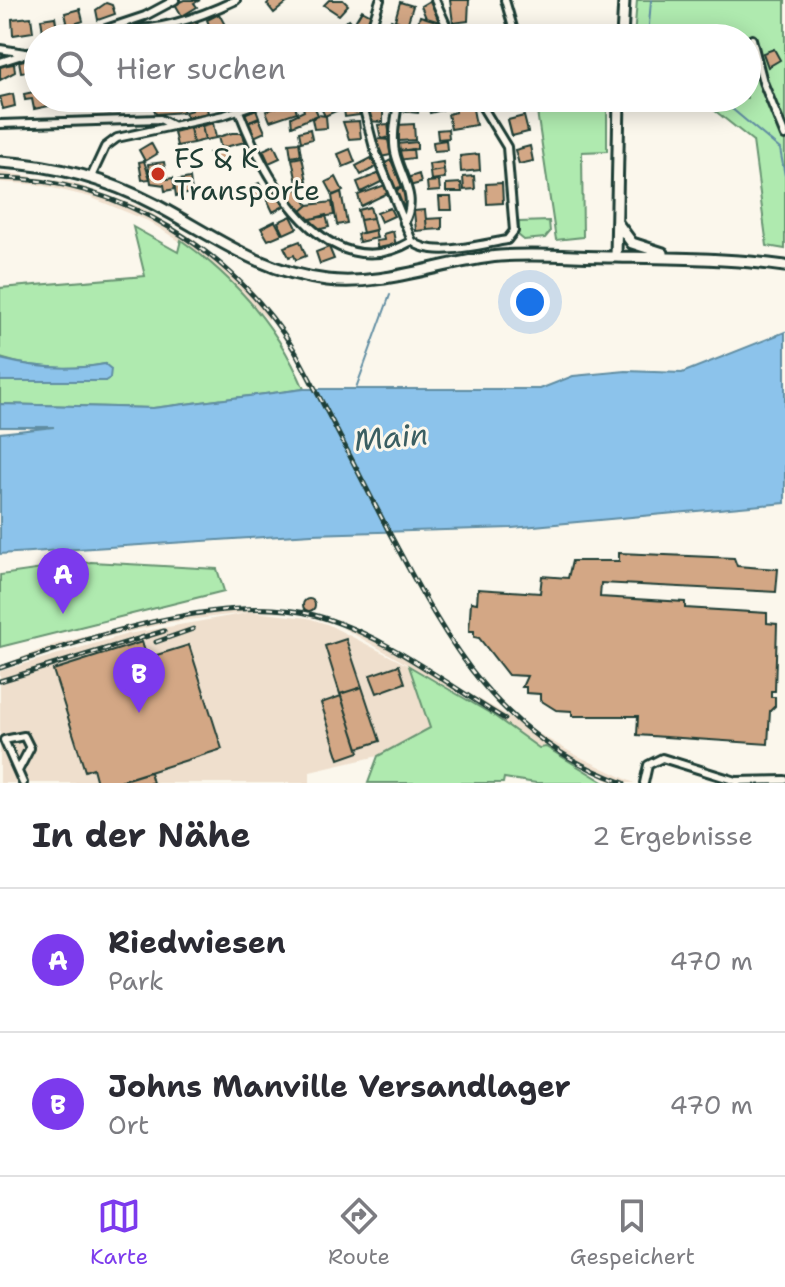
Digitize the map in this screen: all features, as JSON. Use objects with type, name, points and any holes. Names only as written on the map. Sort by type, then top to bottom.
[{"type":"main road","points":[[623,24],[624,0]]},
{"type":"main road","points":[[616,257],[619,112]]},
{"type":"main road","points":[[0,162],[26,163],[91,177],[157,206],[245,257],[304,277],[357,280],[503,256],[678,257],[781,266]]},
{"type":"main road","points":[[616,220],[632,243],[678,257]]},
{"type":"street","points":[[121,24],[175,0]]},
{"type":"street","points":[[174,24],[213,13],[236,0]]},
{"type":"street","points":[[372,24],[380,0]]},
{"type":"street","points":[[435,0],[446,24]]},
{"type":"street","points":[[505,0],[512,24]]},
{"type":"street","points":[[0,49],[24,53]]},
{"type":"street","points":[[0,62],[24,53]]},
{"type":"street","points":[[761,74],[785,136]]},
{"type":"street","points":[[91,177],[110,142],[234,112]]},
{"type":"street","points":[[239,112],[263,166],[294,214],[308,227],[344,247],[370,254],[386,253],[412,241]]},
{"type":"street","points":[[365,112],[374,148],[412,241],[419,247],[435,249],[507,240],[514,231],[507,147],[486,112]]},
{"type":"street","points":[[398,112],[395,154],[411,199],[411,212],[404,223]]},
{"type":"street","points":[[0,124],[160,119],[172,125]]},
{"type":"street","points":[[18,771],[30,748],[24,736],[4,740],[23,783]]},
{"type":"street","points":[[644,783],[651,763],[662,758],[736,781],[785,780]]},
{"type":"shaded area","points":[[0,172],[73,183],[143,208],[195,240],[251,289],[273,316],[268,320],[204,257],[148,221],[90,197],[40,185],[0,182]]},
{"type":"shaded area","points":[[267,606],[340,620],[331,623],[297,613],[254,612],[308,618],[327,624],[409,666],[430,728],[378,756],[310,772],[310,783],[0,783],[0,671],[128,634],[253,612],[171,622],[89,641],[0,669],[0,666],[53,645],[157,618]]},
{"type":"shaded area","points":[[350,625],[574,754],[634,783],[613,783],[547,747],[540,748],[474,702],[343,628]]},
{"type":"green space","points":[[637,0],[785,0],[785,249],[767,246],[753,141],[717,112],[761,112],[761,24],[635,24]]},
{"type":"green space","points":[[537,112],[607,112],[607,151],[582,152],[583,237],[556,240]]},
{"type":"green space","points":[[549,221],[550,232],[545,238],[524,240],[518,235],[519,222]]},
{"type":"green space","points":[[133,227],[178,252],[181,240],[220,271],[268,325],[294,366],[304,389],[153,408],[0,404],[0,381],[105,381],[105,364],[52,368],[0,358],[0,288],[145,276]]},
{"type":"green space","points":[[91,562],[217,569],[224,591],[0,647],[0,575]]},
{"type":"green space","points":[[409,666],[493,715],[539,748],[546,747],[605,783],[536,783],[504,778],[503,783],[368,783],[378,756],[430,728]]},
{"type":"water","name":"Main","points":[[785,332],[785,503],[512,528],[312,534],[0,554],[0,433],[54,427],[0,427],[0,404],[153,408],[304,389],[540,389],[573,376],[626,371],[682,373]]},
{"type":"water","points":[[0,359],[52,368],[105,364],[111,369],[110,378],[105,381],[0,381]]},
{"type":"building","points":[[184,0],[200,0],[194,3],[197,7],[182,16],[175,4]]},
{"type":"building","points":[[271,0],[289,1],[274,13],[267,4]]},
{"type":"building","points":[[329,0],[343,0],[348,5],[339,15],[324,5]]},
{"type":"building","points":[[431,0],[439,22],[426,18],[421,6]]},
{"type":"building","points":[[450,0],[469,0],[468,21],[453,23]]},
{"type":"building","points":[[400,2],[413,6],[407,24],[395,20]]},
{"type":"building","points":[[106,3],[112,5],[115,14],[98,20],[96,10]]},
{"type":"building","points":[[80,9],[83,21],[68,24],[65,13]]},
{"type":"building","points":[[362,10],[371,15],[366,24],[356,20]]},
{"type":"building","points":[[219,14],[224,24],[209,24],[207,20]]},
{"type":"building","points":[[420,16],[440,22],[439,24],[418,24]]},
{"type":"building","points":[[31,17],[32,24],[24,24],[24,33],[13,35],[12,19]]},
{"type":"building","points":[[55,17],[56,24],[42,24],[41,19]]},
{"type":"building","points":[[774,49],[780,60],[768,67],[763,53]]},
{"type":"building","points":[[24,60],[24,72],[21,72],[19,61]]},
{"type":"building","points":[[14,64],[15,72],[0,80],[0,66]]},
{"type":"building","points":[[13,94],[15,106],[3,109],[0,97]]},
{"type":"building","points":[[185,112],[208,112],[208,113],[187,117]]},
{"type":"building","points":[[257,112],[259,117],[247,122],[244,114]]},
{"type":"building","points":[[266,112],[297,112],[270,121]]},
{"type":"building","points":[[302,112],[317,112],[318,115],[292,126],[291,117]]},
{"type":"building","points":[[344,112],[359,112],[360,115],[345,117]]},
{"type":"building","points":[[366,112],[383,112],[383,122],[366,121]]},
{"type":"building","points":[[474,112],[476,125],[451,129],[448,114]]},
{"type":"building","points":[[318,115],[326,116],[327,128],[314,129],[312,119]]},
{"type":"building","points":[[524,116],[528,132],[512,136],[508,120]]},
{"type":"building","points":[[259,118],[265,132],[254,137],[248,123]]},
{"type":"building","points":[[359,121],[361,138],[349,139],[343,122]]},
{"type":"building","points":[[213,123],[216,138],[205,140],[202,126]]},
{"type":"building","points":[[388,124],[390,137],[381,139],[378,125]]},
{"type":"building","points":[[414,124],[415,140],[399,141],[397,125]]},
{"type":"building","points":[[202,126],[205,140],[193,143],[190,128]]},
{"type":"building","points":[[190,128],[193,143],[177,146],[174,132]]},
{"type":"building","points":[[310,129],[312,139],[301,142],[299,132]]},
{"type":"building","points":[[448,129],[449,138],[438,139],[437,130]]},
{"type":"building","points":[[243,133],[245,142],[221,148],[218,137]]},
{"type":"building","points":[[374,140],[388,140],[391,155],[380,157]]},
{"type":"building","points":[[446,140],[447,150],[434,151],[433,142]]},
{"type":"building","points":[[299,142],[301,155],[291,157],[289,143]]},
{"type":"building","points":[[417,142],[417,149],[397,151],[397,144]]},
{"type":"building","points":[[151,143],[157,154],[145,161],[139,150]]},
{"type":"building","points":[[274,145],[280,158],[269,163],[263,150]]},
{"type":"building","points":[[530,146],[533,161],[519,164],[515,150]]},
{"type":"building","points":[[225,149],[227,161],[211,165],[209,153]]},
{"type":"building","points":[[350,149],[355,162],[343,167],[338,154]]},
{"type":"building","points":[[413,149],[414,158],[398,160],[397,151]]},
{"type":"building","points":[[479,154],[480,170],[461,172],[460,156]]},
{"type":"building","points":[[254,155],[256,165],[244,167],[242,157]]},
{"type":"building","points":[[302,157],[307,181],[297,183],[292,159]]},
{"type":"building","points":[[371,158],[376,167],[361,175],[356,166]]},
{"type":"building","points":[[391,160],[402,186],[393,190],[382,165]]},
{"type":"building","points":[[144,161],[150,179],[142,180],[139,162]]},
{"type":"building","name":"FS & K Transporte","points":[[164,162],[167,179],[173,178],[175,189],[165,191],[164,185],[151,183],[148,164]]},
{"type":"building","points":[[443,162],[444,170],[430,172],[429,164]]},
{"type":"building","points":[[444,170],[445,178],[431,180],[430,172]]},
{"type":"building","points":[[380,173],[383,181],[361,192],[357,182]]},
{"type":"building","points":[[419,174],[421,183],[409,186],[407,178]]},
{"type":"building","points":[[474,176],[475,189],[464,190],[463,177]]},
{"type":"building","points":[[336,177],[343,191],[333,195],[326,182]]},
{"type":"building","points":[[190,178],[192,193],[176,196],[174,181]]},
{"type":"building","points":[[439,181],[440,191],[428,192],[427,182]]},
{"type":"building","points":[[259,183],[265,195],[253,201],[247,189]]},
{"type":"building","points":[[461,183],[462,192],[446,192],[446,184]]},
{"type":"building","points":[[502,183],[503,203],[487,204],[486,184]]},
{"type":"building","points":[[385,185],[388,193],[361,206],[358,195]]},
{"type":"building","points":[[406,187],[410,208],[400,210],[394,191]]},
{"type":"building","points":[[296,188],[308,205],[299,213],[286,194]]},
{"type":"building","points":[[276,189],[284,206],[273,212],[265,195]]},
{"type":"building","points":[[341,192],[347,223],[337,225],[332,196]]},
{"type":"building","points":[[439,197],[451,197],[452,210],[440,210]]},
{"type":"building","points":[[332,202],[334,215],[304,220],[299,213],[308,205]]},
{"type":"building","points":[[370,207],[373,218],[360,220],[358,210]]},
{"type":"building","points":[[390,208],[394,216],[381,222],[377,213]]},
{"type":"building","points":[[425,210],[427,230],[416,231],[414,211]]},
{"type":"building","points":[[326,215],[329,227],[317,230],[307,220]]},
{"type":"building","points":[[291,216],[297,228],[284,234],[278,222]]},
{"type":"building","points":[[373,218],[376,230],[363,233],[360,220]]},
{"type":"building","points":[[442,218],[442,229],[427,230],[426,219]]},
{"type":"building","points":[[275,221],[282,234],[268,240],[261,228]]},
{"type":"building","points":[[375,230],[377,238],[359,242],[357,234]]},
{"type":"building","points":[[393,231],[396,246],[378,250],[376,241],[384,240],[383,234]]},
{"type":"building","points":[[300,241],[306,256],[296,260],[294,255],[289,257],[284,247]]},
{"type":"building","points":[[329,247],[334,259],[320,264],[316,252]]},
{"type":"building","points":[[619,553],[734,558],[737,566],[778,569],[776,592],[601,583],[600,597],[685,602],[685,608],[767,613],[767,623],[777,624],[775,691],[771,691],[775,706],[770,711],[768,744],[637,735],[638,716],[572,716],[572,711],[556,710],[540,700],[540,694],[526,693],[526,687],[522,687],[527,676],[508,675],[479,638],[474,637],[474,631],[469,631],[471,602],[477,603],[478,589],[540,593],[542,576],[568,578],[572,561],[619,561]]},
{"type":"building","points":[[309,599],[315,605],[309,611],[303,605]]},
{"type":"building","points":[[346,639],[362,687],[340,694],[325,646]]},
{"type":"building","points":[[142,642],[147,658],[189,645],[222,749],[114,783],[97,783],[93,768],[85,771],[53,670]]},
{"type":"building","points":[[399,665],[405,683],[377,693],[370,675]]},
{"type":"building","points":[[362,687],[380,741],[358,748],[340,694]]},
{"type":"building","points":[[341,696],[359,752],[339,759],[321,703]]},
{"type":"building","points":[[150,772],[153,783],[114,783]]},
{"type":"waterway","points":[[649,24],[651,0]]},
{"type":"waterway","points":[[736,112],[780,149],[785,176]]},
{"type":"waterway","points":[[356,388],[390,295]]},
{"type":"railway","points":[[0,178],[45,182],[88,192],[131,207],[208,254],[241,283],[271,317],[296,353],[411,573],[456,648],[481,682],[509,713],[542,740],[580,764],[624,783]]},
{"type":"railway","points":[[0,668],[156,621],[198,613],[278,609],[314,615],[364,634],[412,660],[505,719]]},
{"type":"railway","points":[[156,642],[193,629]]},
{"type":"railway","points":[[0,681],[164,631]]},
{"type":"place","name":"FS & K Transporte","points":[[158,174]]},
{"type":"place","name":"Riedwiesen","points":[[63,614]]},
{"type":"place","name":"Johns Manville Versandlager","points":[[139,713]]}]
